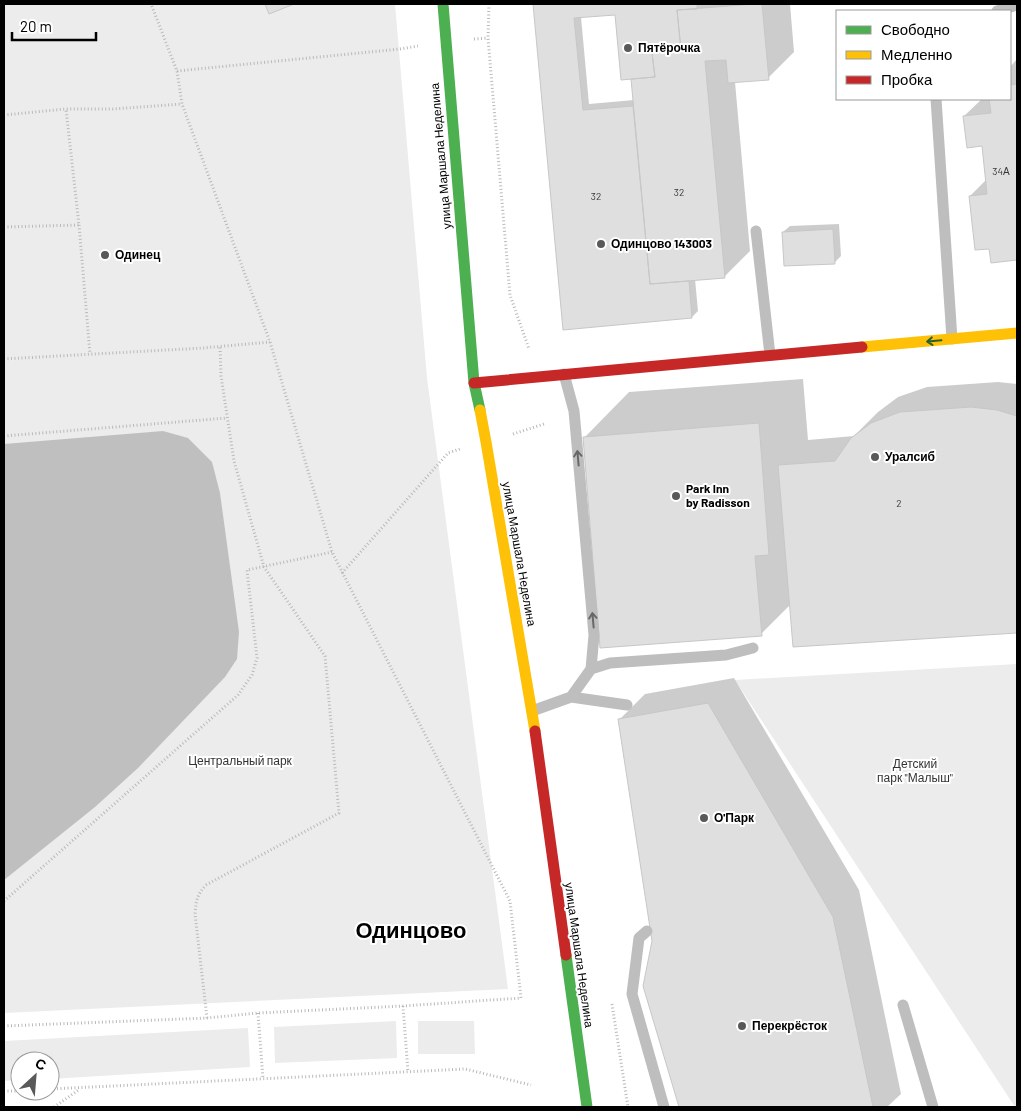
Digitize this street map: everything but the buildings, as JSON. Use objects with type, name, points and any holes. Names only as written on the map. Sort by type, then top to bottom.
[{"type":"street","name":"улица Маршала Неделина","points":[[442,4],[474,383],[486,442],[532,711],[586,1107]]},
{"type":"street","points":[[474,383],[1017,333]]},
{"type":"lane","points":[[1000,10],[1017,5]]},
{"type":"lane","points":[[936,100],[952,339]]},
{"type":"lane","points":[[756,231],[770,355]]},
{"type":"lane","points":[[564,374],[574,410],[594,635],[591,669],[571,697]]},
{"type":"lane","points":[[591,669],[610,663],[726,655],[753,648]]},
{"type":"lane","points":[[532,711],[571,697],[627,704]]},
{"type":"lane","points":[[647,931],[638,938],[632,994],[664,1107]]},
{"type":"lane","points":[[903,1005],[933,1107]]},
{"type":"path","points":[[4,1026],[207,1018],[258,1013],[521,998],[510,901],[332,552],[270,342],[182,104],[177,71],[151,4]]},
{"type":"path","points":[[489,4],[488,38],[510,295],[538,376]]},
{"type":"path","points":[[177,71],[400,49],[445,41],[488,38]]},
{"type":"path","points":[[4,115],[66,109],[112,109],[182,104]]},
{"type":"path","points":[[66,109],[79,225],[90,354]]},
{"type":"path","points":[[4,227],[79,225]]},
{"type":"path","points":[[4,359],[220,347],[270,342]]},
{"type":"path","points":[[207,1018],[195,914],[199,893],[206,885],[339,812],[325,656],[264,566],[234,462],[221,376],[220,347]]},
{"type":"path","points":[[4,436],[227,418]]},
{"type":"path","points":[[342,573],[448,453],[544,424]]},
{"type":"path","points":[[4,901],[238,695],[252,675],[257,658],[247,570],[332,552]]},
{"type":"path","points":[[611,999],[628,1107]]},
{"type":"path","points":[[403,1006],[408,1072]]},
{"type":"path","points":[[258,1013],[263,1079]]},
{"type":"path","points":[[60,1089],[465,1069],[531,1085]]},
{"type":"path","points":[[54,1107],[82,1088]]},
{"type":"green space","name":"Центральный парк","points":[[4,4],[395,4],[427,378],[508,989],[4,1013]]},
{"type":"green space","name":"Детский парк \"Малыш\"","points":[[1017,664],[1017,1107],[1015,1107],[735,680]]},
{"type":"green space","points":[[396,1021],[397,1058],[275,1063],[274,1027]]},
{"type":"green space","points":[[418,1021],[474,1021],[475,1054],[418,1054]]},
{"type":"green space","points":[[248,1028],[250,1067],[60,1078],[60,1051],[10,1051],[10,1081],[4,1081],[4,1041]]},
{"type":"shaded area","points":[[163,431],[188,438],[212,462],[220,493],[239,632],[237,659],[225,677],[138,768],[95,807],[4,880],[4,444]]},
{"type":"traffic: fast","points":[[443,4],[474,383],[480,410]]},
{"type":"traffic: fast","points":[[566,955],[587,1107]]},
{"type":"traffic: slow","points":[[862,347],[1017,333]]},
{"type":"traffic: slow","points":[[480,410],[535,731]]},
{"type":"traffic: jam","points":[[474,383],[862,347]]},
{"type":"traffic: jam","points":[[535,731],[566,955]]},
{"type":"place","name":"Пятёрочка","points":[[628,48]]},
{"type":"place","name":"Одинцово 143003","points":[[601,244]]},
{"type":"place","name":"Одинец","points":[[105,255]]},
{"type":"place","name":"Уралсиб","points":[[875,457]]},
{"type":"place","name":"Park Inn by Radisson","points":[[676,496]]},
{"type":"place","name":"О'Парк","points":[[704,818]]},
{"type":"place","name":"Перекрёсток","points":[[742,1026]]},
{"type":"district","name":"Одинцово","points":[[411,930]]}]
